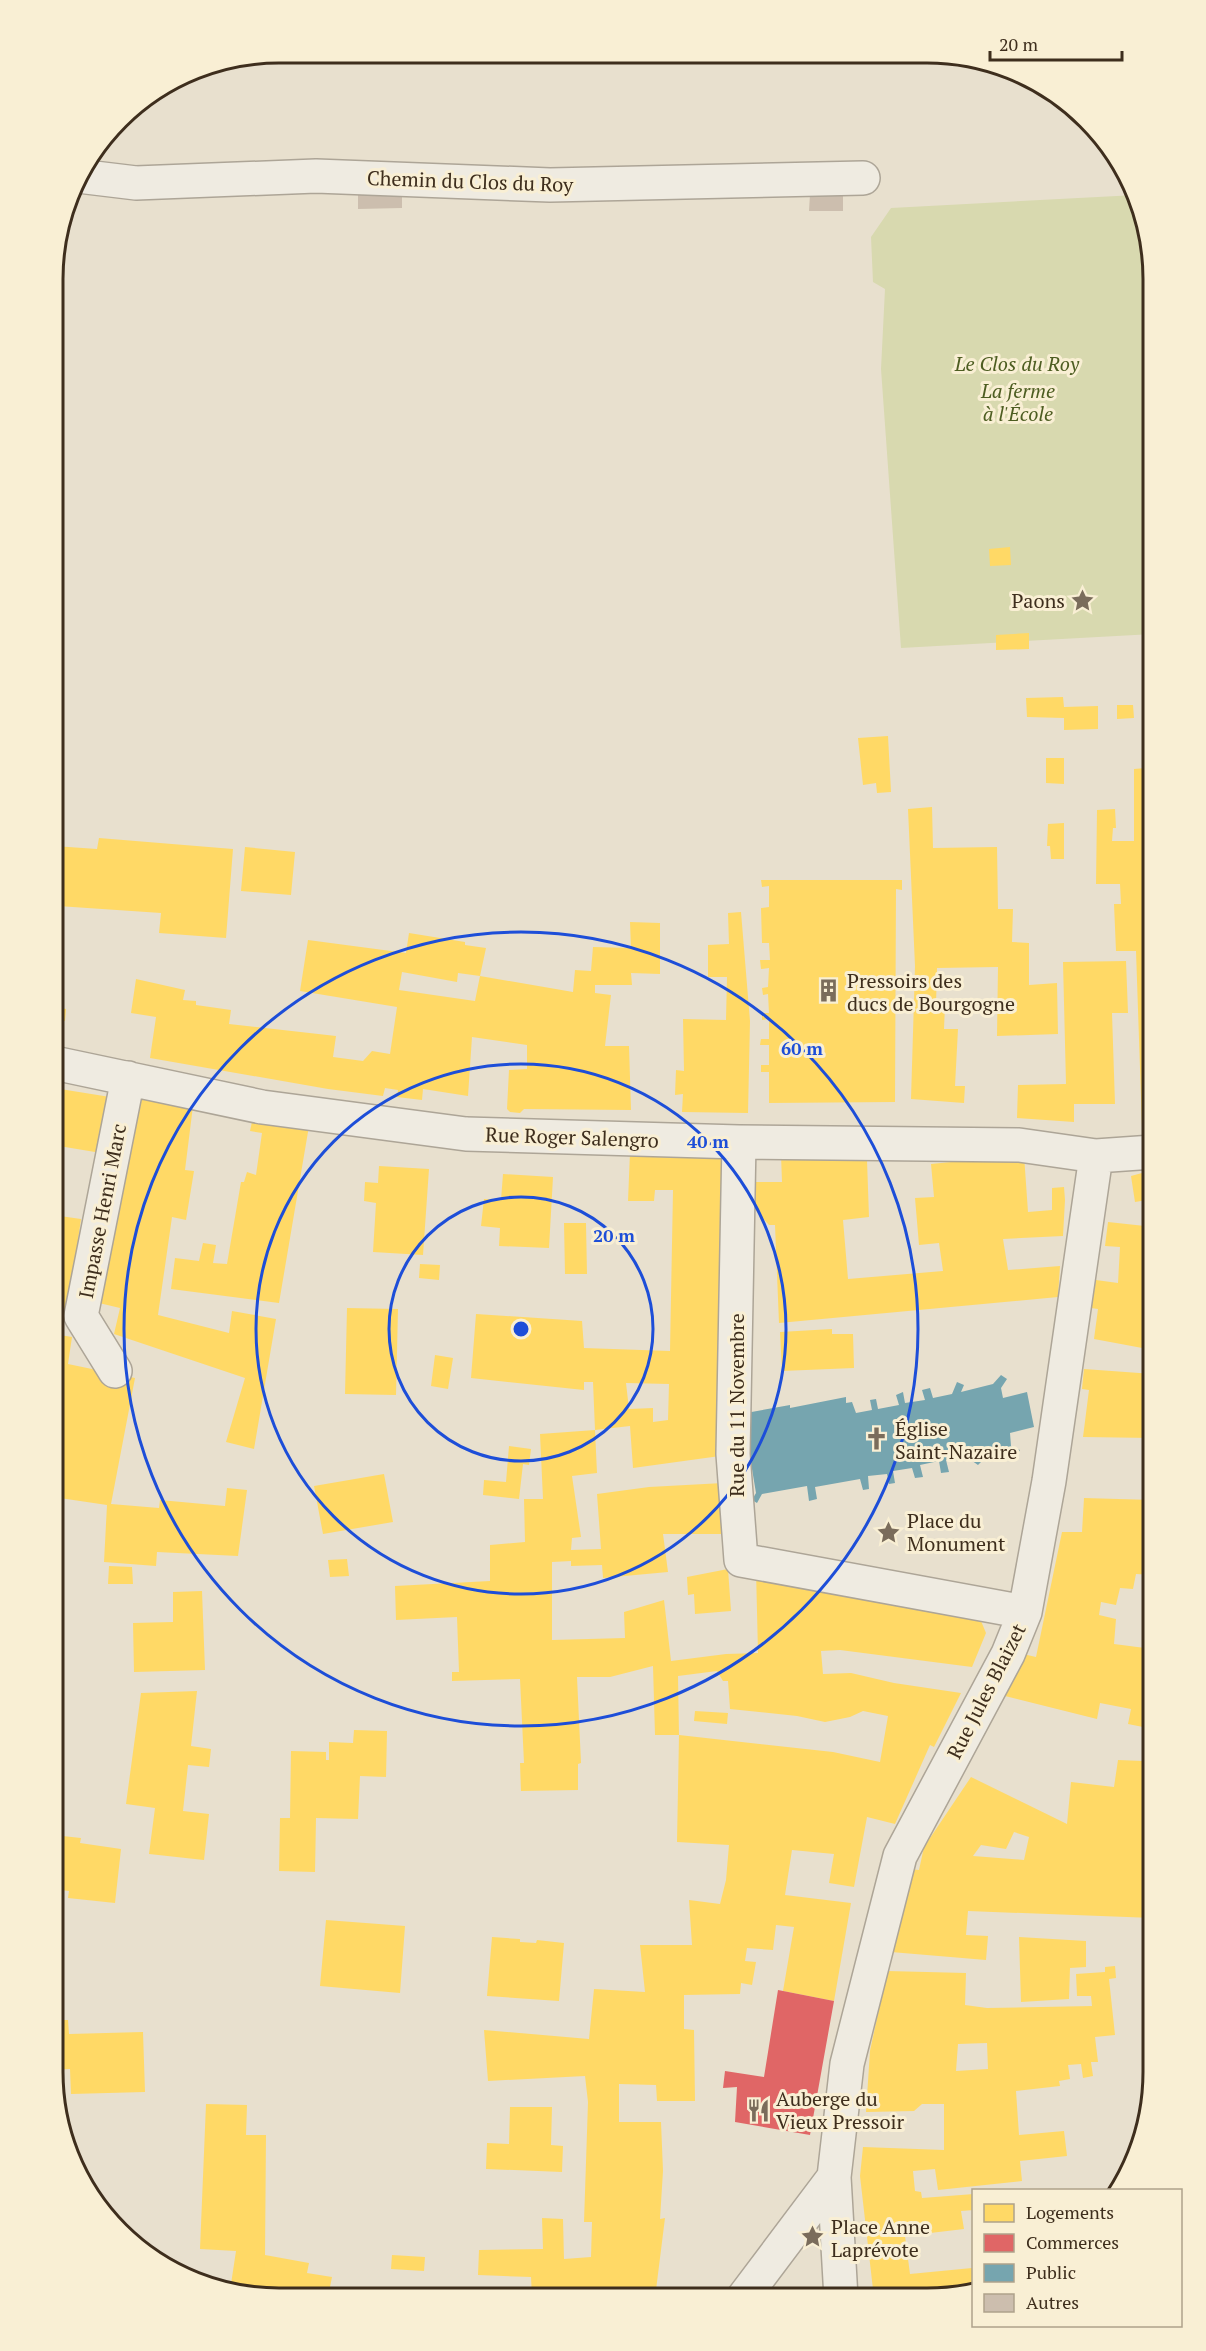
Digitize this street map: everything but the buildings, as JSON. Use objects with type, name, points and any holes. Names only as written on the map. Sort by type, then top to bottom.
[{"type":"street","name":"Chemin du Clos du Roy","points":[[88,177],[136,183],[316,176],[550,185],[863,178]]},
{"type":"street","name":"Rue Roger Salengro","points":[[63,1065],[262,1107],[466,1134],[739,1142],[1019,1145],[1096,1156],[1143,1153]]},
{"type":"street","name":"Impasse Henri Marc","points":[[115,1371],[81,1316],[128,1078]]},
{"type":"street","name":"Rue du 11 Novembre","points":[[739,1142],[733,1454],[741,1560],[1025,1612]]},
{"type":"street","name":"Rue Jules Blaizet","points":[[834,2177],[847,2064],[900,1856],[1008,1654],[1025,1612],[1049,1481],[1096,1156]]},
{"type":"street","points":[[751,2288],[834,2177]]},
{"type":"street","points":[[834,2177],[840,2288]]},
{"type":"green space","name":"Le Clos du Roy","points":[[1127,195],[1136,223],[1143,265],[1143,635],[901,648],[881,369],[885,289],[873,282],[871,237],[891,208]]},
{"type":"place","name":"Paons","points":[[1083,600]]},
{"type":"place","name":"Pressoirs des ducs de Bourgogne","points":[[829,991]]},
{"type":"place","name":"Église Saint-Nazaire","points":[[877,1439]]},
{"type":"place","name":"Place du Monument","points":[[889,1532]]},
{"type":"place","name":"Auberge du Vieux Pressoir","points":[[758,2110]]},
{"type":"place","name":"Place Anne Laprévote","points":[[813,2237]]},
{"type":"park label","name":"La ferme à l'École","points":[[1018,402]]}]
